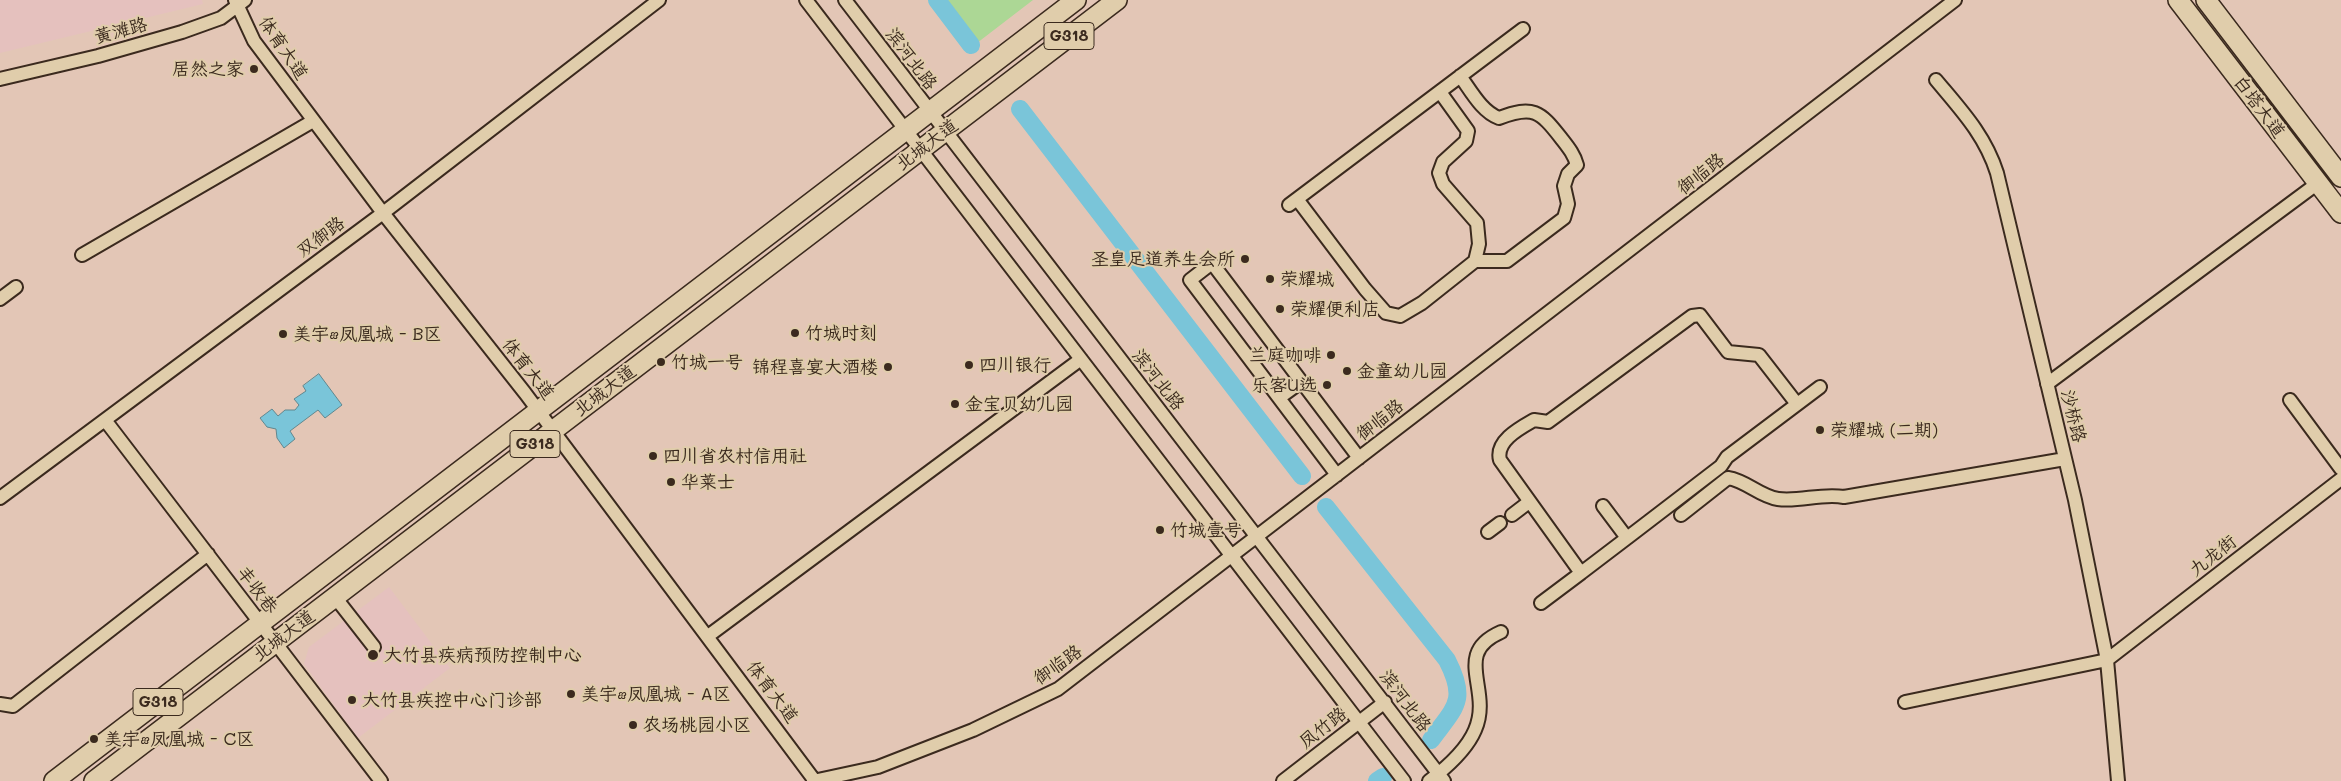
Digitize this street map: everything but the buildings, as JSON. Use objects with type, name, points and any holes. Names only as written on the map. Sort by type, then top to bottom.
[{"type":"highway","name":"北城大道","points":[[54,781],[1076,0]]},
{"type":"highway","name":"北城大道","points":[[94,781],[1116,0]]},
{"type":"highway","name":"白塔大道","points":[[2178,0],[2341,213]]},
{"type":"highway","name":"白塔大道","points":[[2206,0],[2341,177]]},
{"type":"street","name":"双御路","points":[[0,498],[383,213],[659,0]]},
{"type":"street","points":[[806,0],[1404,781]]},
{"type":"street","name":"滨河北路","points":[[845,0],[944,132],[1385,702],[1437,776]]},
{"type":"street","name":"御临路","points":[[814,781],[878,767],[973,730],[1050,693],[1257,537],[1955,0]]},
{"type":"street","name":"体育大道","points":[[239,2],[254,41],[313,121],[538,411],[708,636],[814,781]]},
{"type":"street","name":"黄滩路","points":[[0,79],[98,56],[182,32],[221,18],[239,2]]},
{"type":"street","points":[[1440,92],[1468,131],[1466,141],[1443,162],[1439,173],[1443,184],[1477,223],[1479,244],[1475,261],[1422,303],[1400,316],[1386,313],[1293,202],[1523,29]]},
{"type":"street","points":[[1460,76],[1493,116],[1499,118],[1513,112],[1529,111],[1541,114],[1574,156],[1577,165],[1568,174],[1564,186],[1568,204],[1564,218],[1507,261],[1475,261]]},
{"type":"street","name":"沙桥路","points":[[1936,80],[1951,100],[1961,108],[1971,121],[1992,158],[2075,500],[2107,660],[2118,781]]},
{"type":"street","points":[[82,254],[313,121]]},
{"type":"street","points":[[2047,384],[2318,183]]},
{"type":"street","points":[[1336,476],[1190,280],[1212,263],[1359,458]]},
{"type":"street","points":[[0,299],[16,287]]},
{"type":"street","points":[[1581,573],[1500,460],[1498,454],[1500,446],[1505,440],[1534,420],[1548,422],[1692,316],[1700,315],[1728,352],[1759,355],[1797,404]]},
{"type":"street","points":[[708,636],[1081,359]]},
{"type":"street","points":[[1279,398],[1301,382]]},
{"type":"street","points":[[1541,603],[1720,466],[1727,457],[1820,387]]},
{"type":"street","points":[[2290,400],[2341,469]]},
{"type":"street","name":"丰收巷","points":[[105,420],[381,781]]},
{"type":"street","points":[[1681,515],[1728,478],[1747,484],[1768,497],[1790,500],[1829,494],[1844,497],[2065,459]]},
{"type":"street","name":"九龙街","points":[[2107,660],[2341,478]]},
{"type":"street","points":[[1512,514],[1529,502]]},
{"type":"street","points":[[1603,506],[1627,538]]},
{"type":"street","points":[[1488,532],[1500,523]]},
{"type":"street","points":[[0,704],[13,706],[208,554]]},
{"type":"street","points":[[335,597],[374,647]]},
{"type":"street","points":[[1437,776],[1468,741],[1476,729],[1481,704],[1474,663],[1476,652],[1481,644],[1501,632]]},
{"type":"street","points":[[1905,702],[2107,660]]},
{"type":"street","name":"凤竹路","points":[[1283,781],[1385,702]]},
{"type":"shaded area","points":[[0,0],[202,0],[203,4],[0,53]]},
{"type":"shaded area","name":"大竹县疾病预防控制中心","points":[[389,587],[450,668],[358,738],[304,664],[309,647]]},
{"type":"green space","points":[[945,0],[1033,0],[977,43]]},
{"type":"water","points":[[319,374],[342,405],[325,418],[318,410],[290,431],[295,439],[284,448],[277,438],[276,429],[267,427],[260,418],[272,409],[278,416],[285,410],[295,410],[299,405],[294,399],[306,391],[303,386]]},
{"type":"waterway","points":[[937,0],[971,45]]},
{"type":"waterway","points":[[1020,109],[1302,476]]},
{"type":"waterway","points":[[1326,507],[1447,660],[1457,685],[1456,703],[1447,719],[1431,740]]},
{"type":"waterway","points":[[1377,781],[1383,777]]},
{"type":"place","name":"居然之家","points":[[254,69]]},
{"type":"place","name":"圣皇足道养生会所","points":[[1245,259]]},
{"type":"place","name":"荣耀城","points":[[1270,279]]},
{"type":"place","name":"荣耀便利店","points":[[1280,309]]},
{"type":"place","name":"竹城时刻","points":[[795,333]]},
{"type":"place","name":"美宇•凤凰城 - B区","points":[[283,334]]},
{"type":"place","name":"兰庭咖啡","points":[[1331,355]]},
{"type":"place","name":"竹城一号","points":[[661,362]]},
{"type":"place","name":"四川银行","points":[[969,365]]},
{"type":"place","name":"锦程喜宴大酒楼","points":[[888,367]]},
{"type":"place","name":"金童幼儿园","points":[[1347,371]]},
{"type":"place","name":"乐客U选","points":[[1327,385]]},
{"type":"place","name":"金宝贝幼儿园","points":[[955,404]]},
{"type":"place","name":"荣耀城 (二期)","points":[[1820,430]]},
{"type":"place","name":"四川省农村信用社","points":[[653,456]]},
{"type":"place","name":"华莱士","points":[[671,482]]},
{"type":"place","name":"竹城壹号","points":[[1160,530]]},
{"type":"place","name":"大竹县疾病预防控制中心","points":[[373,655]]},
{"type":"place","name":"美宇•凤凰城 - A区","points":[[571,694]]},
{"type":"place","name":"大竹县疾控中心门诊部","points":[[352,700]]},
{"type":"place","name":"农场桃园小区","points":[[633,725]]},
{"type":"place","name":"美宇•凤凰城 - C区","points":[[94,739]]}]
